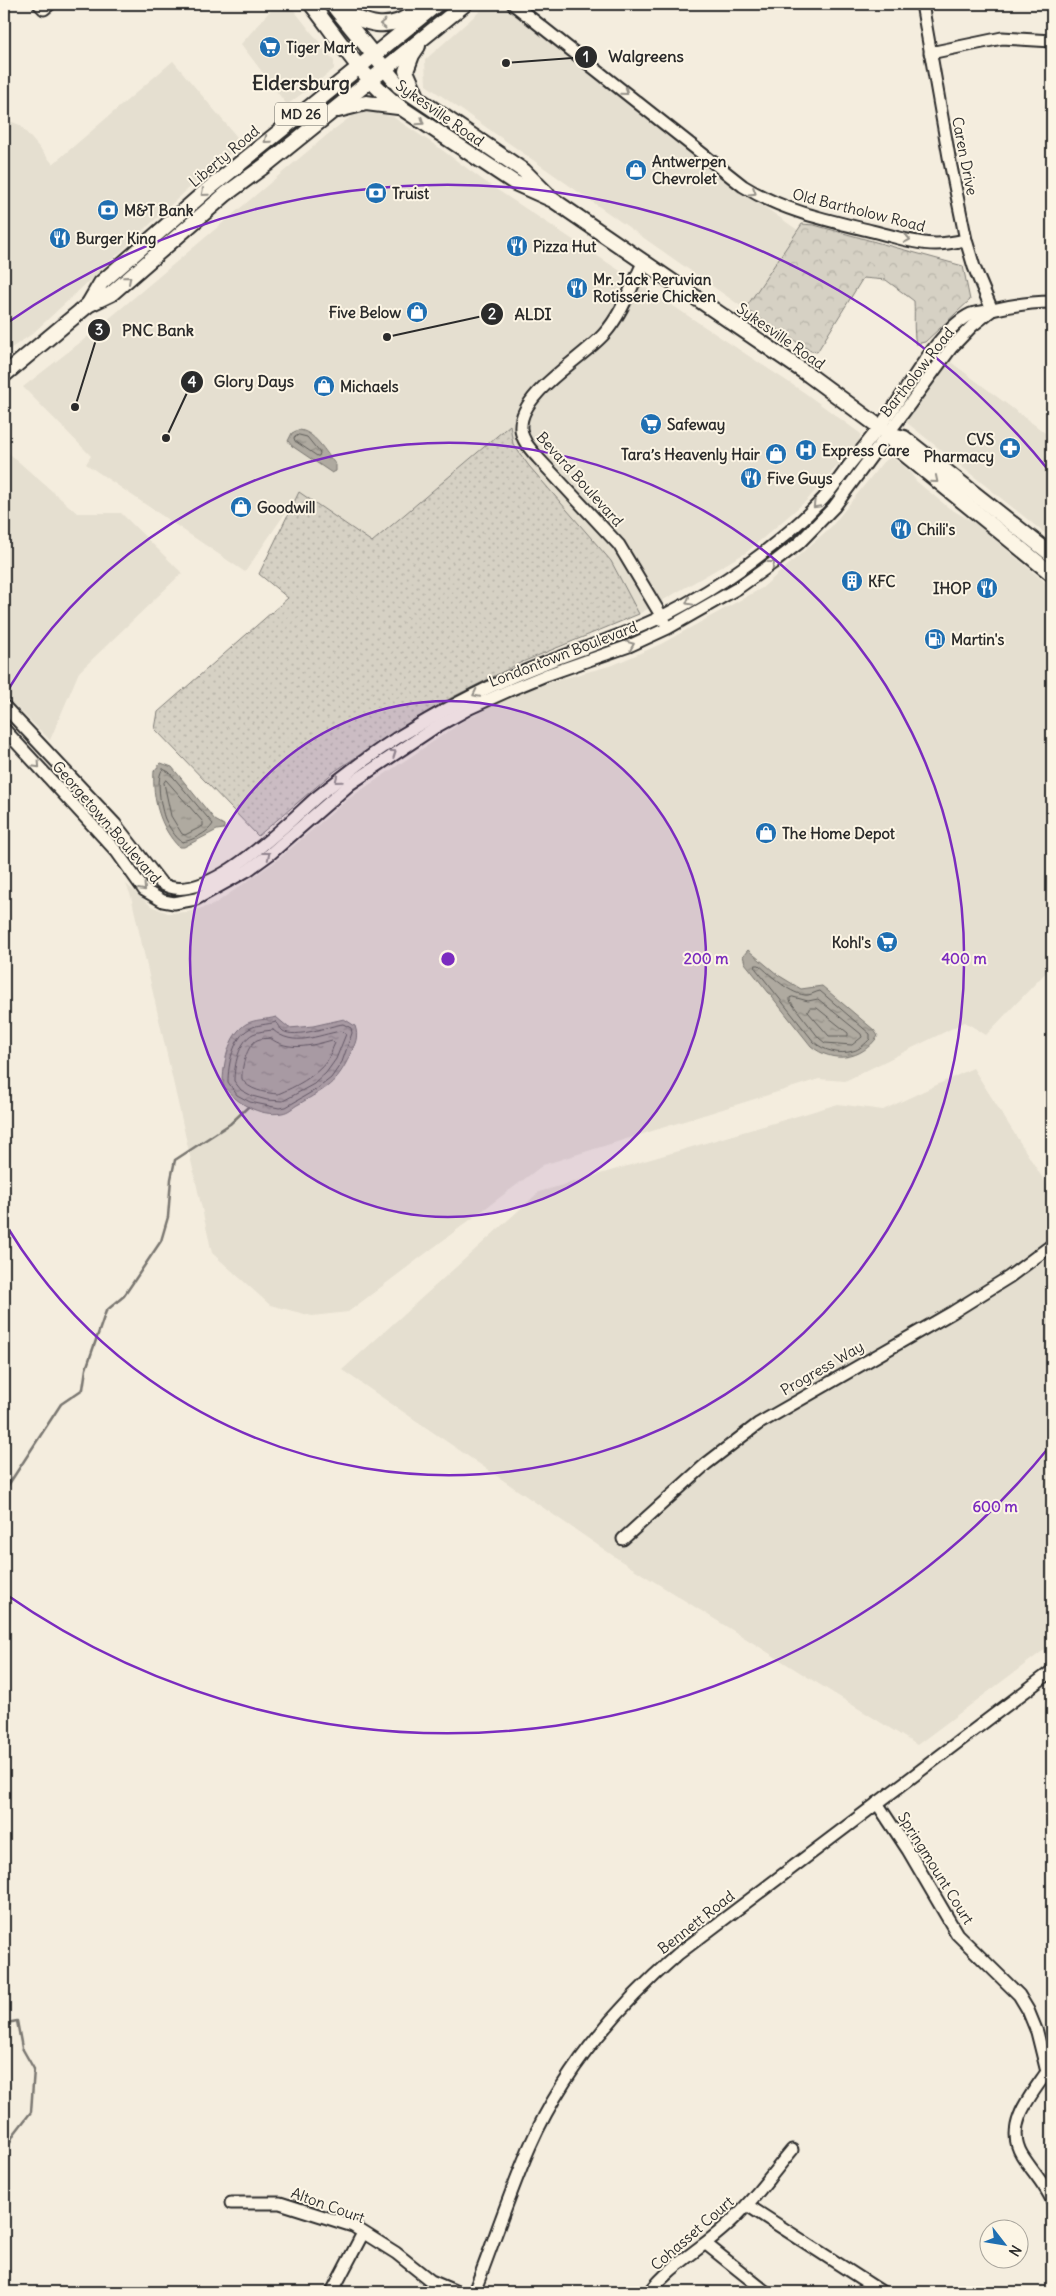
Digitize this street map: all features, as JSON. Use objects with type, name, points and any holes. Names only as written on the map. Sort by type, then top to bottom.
[{"type":"main road","name":"Sykesville Road","points":[[311,4],[385,96],[515,183],[553,200],[809,375],[884,430],[904,438],[1052,555]]},
{"type":"main road","points":[[333,6],[364,22],[384,25],[404,20],[426,4]]},
{"type":"main road","name":"Liberty Road","points":[[88,305],[101,283],[108,276],[241,161],[437,4]]},
{"type":"main road","name":"Liberty Road","points":[[4,375],[88,305],[111,294],[226,194],[465,5]]},
{"type":"main road","name":"Sykesville Road","points":[[333,6],[399,86],[524,171],[553,200]]},
{"type":"main road","points":[[420,102],[406,71],[412,55],[425,36]]},
{"type":"main road","points":[[330,113],[366,104],[400,107]]},
{"type":"main road","name":"Sykesville Road","points":[[884,430],[896,447],[1052,574]]},
{"type":"street","name":"Old Bartholow Road","points":[[513,4],[743,186],[770,201],[801,214],[900,238],[934,244],[949,244],[966,240]]},
{"type":"street","name":"Caren Drive","points":[[922,4],[966,240],[974,267],[992,310]]},
{"type":"street","points":[[930,53],[1002,38],[1052,41]]},
{"type":"street","name":"Bevard Boulevard","points":[[644,261],[605,333],[534,398],[523,416],[521,431],[528,447],[618,545],[668,628]]},
{"type":"street","name":"Bartholow Road","points":[[884,430],[930,354],[944,336],[971,314],[1015,304],[1052,302]]},
{"type":"street","name":"Bartholow Road","points":[[884,430],[972,326],[992,310]]},
{"type":"street","points":[[937,366],[935,360],[940,350],[950,340],[961,322]]},
{"type":"street","name":"Londontown Boulevard","points":[[224,878],[344,775],[428,719],[507,679],[624,634],[662,616],[707,590],[765,551],[824,497],[884,430]]},
{"type":"street","name":"Londontown Boulevard","points":[[224,878],[270,854],[323,806],[370,769],[434,728],[512,688],[629,646],[668,628],[756,576],[799,543],[834,508],[884,430]]},
{"type":"street","name":"Georgetown Boulevard","points":[[4,706],[115,824],[161,883],[175,889],[190,888],[224,878]]},
{"type":"street","name":"Georgetown Boulevard","points":[[4,729],[102,835],[117,852],[144,890],[152,896],[163,901],[185,902],[202,896],[224,878]]},
{"type":"street","name":"Progress Way","points":[[623,1539],[706,1464],[758,1424],[952,1312],[1009,1276],[1052,1245]]},
{"type":"street","name":"Bennett Road","points":[[474,2292],[517,2176],[535,2135],[568,2078],[597,2036],[635,1994],[678,1954],[1052,1671]]},
{"type":"street","name":"Springmount Court","points":[[877,1803],[908,1850],[957,1934],[1019,1995],[1028,2010],[1037,2032],[1050,2074]]},
{"type":"street","points":[[1050,2074],[1019,2117],[1016,2134],[1022,2155],[1043,2183],[1052,2200]]},
{"type":"street","name":"Cohasset Court","points":[[650,2292],[677,2265],[706,2244],[748,2206],[792,2150]]},
{"type":"street","name":"Alton Court","points":[[231,2203],[280,2204],[353,2226],[396,2253],[431,2280],[457,2292]]},
{"type":"street","points":[[748,2206],[882,2292]]},
{"type":"street","points":[[332,2292],[363,2233]]},
{"type":"street","points":[[706,2244],[766,2292]]},
{"type":"shaded area","points":[[276,4],[289,4],[334,61],[334,69],[287,105],[241,44]]},
{"type":"shaded area","points":[[488,4],[502,4],[571,55],[756,201],[799,231],[745,309],[426,85],[425,60]]},
{"type":"shaded area","points":[[173,61],[242,143],[187,190],[32,334],[4,353],[4,119],[20,125],[53,164]]},
{"type":"shaded area","points":[[378,113],[393,117],[487,183],[805,393],[861,434],[859,441],[807,500],[747,552],[639,614],[611,561],[529,466],[513,444],[510,425],[372,542],[299,493],[245,572],[86,464],[91,456],[23,387],[86,338],[333,130],[352,116]]},
{"type":"shaded area","points":[[948,360],[1052,438],[1052,539],[906,422]]},
{"type":"shaded area","points":[[4,449],[77,513],[121,513],[182,573],[79,672],[50,740],[4,695]]},
{"type":"shaded area","points":[[892,457],[910,472],[916,481],[949,508],[975,523],[1052,588],[1052,966],[986,1035],[965,1022],[845,1081],[819,1079],[543,1165],[348,1312],[312,1316],[270,1305],[212,1253],[131,896],[126,884],[151,906],[168,913],[187,912],[213,905],[276,861],[348,799],[465,720],[528,688],[613,665],[661,644],[762,588],[831,527],[883,462]]},
{"type":"shaded area","points":[[973,1068],[1052,1193],[1052,1644],[917,1745],[621,1561],[342,1370],[539,1192],[838,1104],[883,1110]]},
{"type":"green space","points":[[802,224],[814,225],[963,266],[970,300],[925,342],[916,344],[914,301],[886,280],[863,278],[817,352],[811,351],[745,309]]},
{"type":"green space","points":[[510,425],[513,444],[529,466],[611,561],[639,614],[520,663],[451,698],[335,771],[258,836],[155,729],[158,712],[288,598],[259,574],[299,492],[372,542]]},
{"type":"water","points":[[298,430],[309,434],[319,443],[336,465],[336,471],[332,473],[292,446],[288,441],[292,433]]},
{"type":"water","points":[[161,763],[172,767],[215,820],[224,825],[224,829],[217,830],[184,847],[179,847],[162,822],[156,802],[154,771]]},
{"type":"water","points":[[748,950],[778,975],[801,989],[822,986],[874,1030],[878,1036],[864,1050],[847,1057],[838,1057],[820,1052],[811,1046],[745,963],[743,956]]},
{"type":"water","points":[[276,1017],[289,1028],[313,1026],[344,1019],[355,1026],[357,1034],[355,1044],[345,1065],[329,1085],[289,1111],[274,1114],[248,1107],[233,1097],[223,1084],[228,1051],[235,1035],[249,1022]]},
{"type":"waterway","points":[[4,1487],[7,1487],[61,1404],[83,1389],[86,1369],[106,1311],[124,1296],[161,1241],[168,1217],[171,1179],[175,1160],[230,1124],[248,1107]]},
{"type":"waterway","points":[[4,2020],[7,2023],[17,2021],[22,2048],[34,2069],[31,2112],[14,2134],[4,2154]]},
{"type":"place","name":"Tiger Mart","points":[[270,47]]},
{"type":"place","name":"Walgreens","points":[[506,63]]},
{"type":"place","name":"Antwerpen Chevrolet","points":[[636,170]]},
{"type":"place","name":"Truist","points":[[376,193]]},
{"type":"place","name":"M&T Bank","points":[[108,210]]},
{"type":"place","name":"Burger King","points":[[60,238]]},
{"type":"place","name":"Pizza Hut","points":[[517,246]]},
{"type":"place","name":"Mr. Jack Peruvian Rotisserie Chicken","points":[[577,288]]},
{"type":"place","name":"Five Below","points":[[417,312]]},
{"type":"place","name":"ALDI","points":[[387,337]]},
{"type":"place","name":"Michaels","points":[[324,386]]},
{"type":"place","name":"PNC Bank","points":[[75,407]]},
{"type":"place","name":"Safeway","points":[[651,424]]},
{"type":"place","name":"Glory Days","points":[[166,438]]},
{"type":"place","name":"CVS Pharmacy","points":[[1010,448]]},
{"type":"place","name":"Express Care","points":[[806,450]]},
{"type":"place","name":"Tara’s Heavenly Hair","points":[[776,454]]},
{"type":"place","name":"Five Guys","points":[[751,478]]},
{"type":"place","name":"Goodwill","points":[[241,507]]},
{"type":"place","name":"Chili's","points":[[901,529]]},
{"type":"place","name":"KFC","points":[[852,581]]},
{"type":"place","name":"IHOP","points":[[987,588]]},
{"type":"place","name":"Martin's","points":[[935,639]]},
{"type":"place","name":"The Home Depot","points":[[766,833]]},
{"type":"place","name":"Kohl's","points":[[887,942]]},
{"type":"district","name":"Eldersburg","points":[[301,82]]}]
